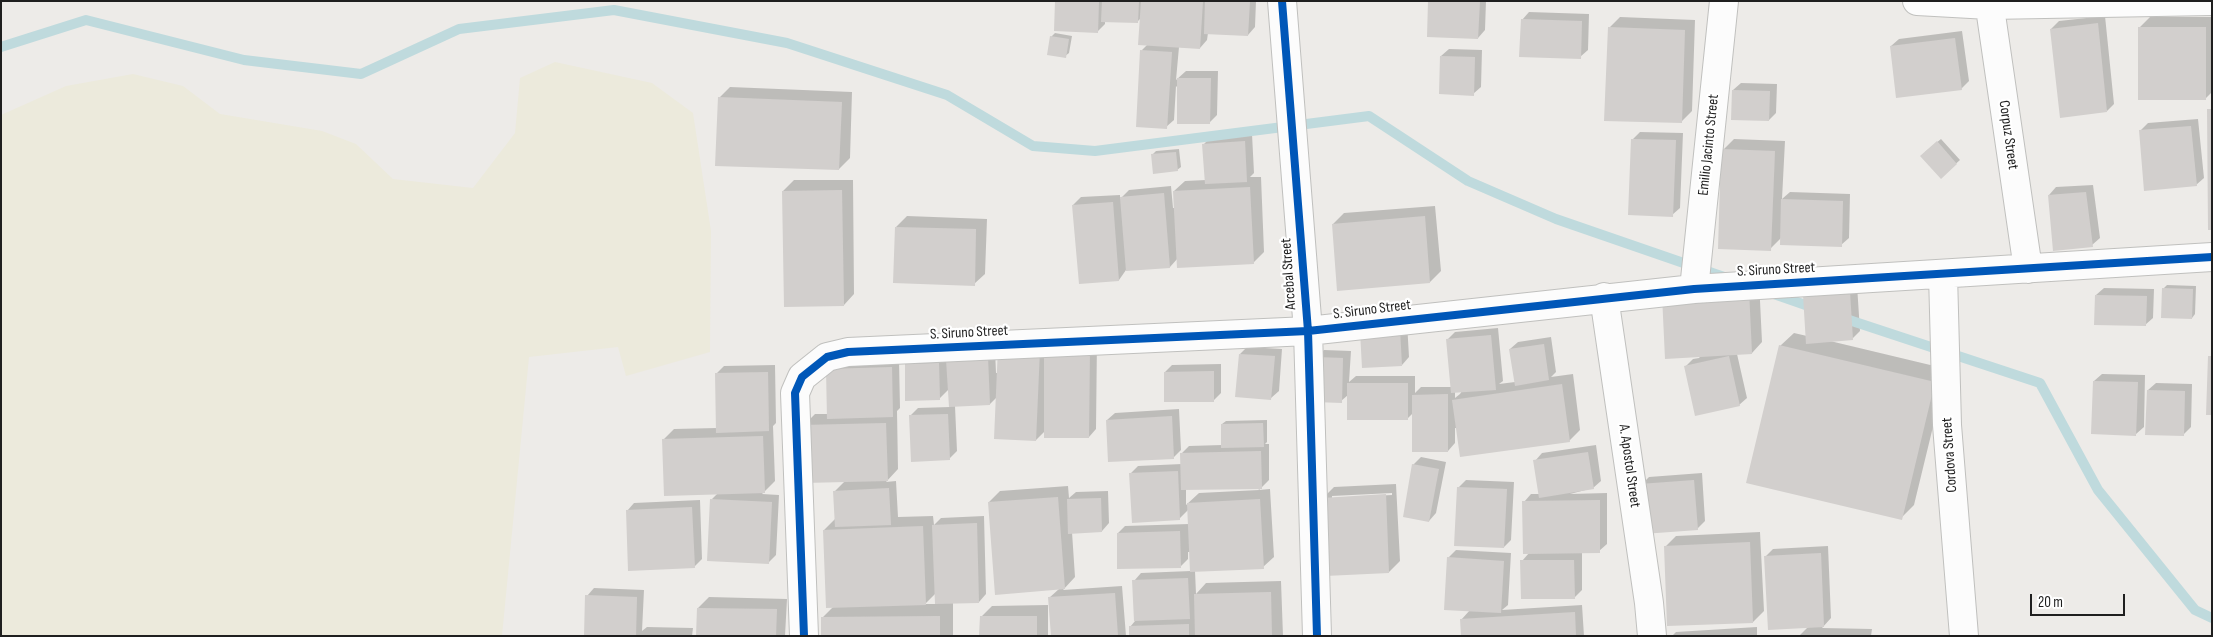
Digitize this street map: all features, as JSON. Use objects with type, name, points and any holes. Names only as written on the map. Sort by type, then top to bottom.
[{"type":"street","name":"Arcebal Street","points":[[1282,1],[1308,331],[1317,636]]},
{"type":"street","name":"Emilio Jacinto Street","points":[[1694,289],[1724,1]]},
{"type":"street","points":[[1917,1],[1989,3],[2212,1]]},
{"type":"street","name":"Corpuz Street","points":[[1989,3],[2028,269]]},
{"type":"street","name":"S. Siruno Street","points":[[804,636],[795,393],[802,377],[827,356],[848,352],[1308,331],[1604,297],[1694,289],[2212,257]]},
{"type":"street","name":"Cordova Street","points":[[1943,274],[1947,425],[1964,636]]},
{"type":"street","name":"A. Apostol Street","points":[[1604,297],[1649,603],[1652,636]]},
{"type":"shaded area","points":[[555,62],[652,83],[693,113],[711,231],[710,352],[626,376],[618,347],[529,357],[502,636],[1,636],[1,115],[66,86],[133,74],[183,86],[220,114],[322,131],[356,144],[393,179],[473,188],[515,133],[520,78]]},
{"type":"building","points":[[1055,1],[1099,1],[1098,33],[1054,31]]},
{"type":"building","points":[[1102,1],[1139,1],[1138,23],[1101,22]]},
{"type":"building","points":[[1141,1],[1203,1],[1200,49],[1138,45]]},
{"type":"building","points":[[1205,1],[1250,1],[1248,36],[1204,34]]},
{"type":"building","points":[[1428,1],[1480,1],[1478,39],[1427,37]]},
{"type":"building","points":[[1521,19],[1582,21],[1581,59],[1519,57]]},
{"type":"building","points":[[2098,23],[2107,112],[2060,118],[2050,29]]},
{"type":"building","points":[[1608,27],[1685,30],[1682,123],[1604,121]]},
{"type":"building","points":[[2138,27],[2206,27],[2206,100],[2138,100]]},
{"type":"building","points":[[1050,36],[1069,39],[1066,58],[1047,55]]},
{"type":"building","points":[[1955,38],[1962,90],[1896,98],[1890,46]]},
{"type":"building","points":[[1140,50],[1172,52],[1167,129],[1136,127]]},
{"type":"building","points":[[1440,56],[1475,57],[1474,96],[1439,94]]},
{"type":"building","points":[[1177,78],[1211,78],[1210,124],[1177,124]]},
{"type":"building","points":[[1732,90],[1770,91],[1769,121],[1731,120]]},
{"type":"building","points":[[718,97],[842,102],[839,170],[715,166]]},
{"type":"building","points":[[2207,109],[2212,109],[2212,230],[2208,230]]},
{"type":"building","points":[[2191,126],[2197,186],[2144,191],[2139,130]]},
{"type":"building","points":[[1631,139],[1676,140],[1673,217],[1628,215]]},
{"type":"building","points":[[1245,141],[1247,182],[1205,184],[1202,144]]},
{"type":"building","points":[[1937,141],[1957,164],[1941,179],[1920,156]]},
{"type":"building","points":[[1721,149],[1775,151],[1771,251],[1718,249]]},
{"type":"building","points":[[1176,152],[1178,171],[1153,174],[1151,154]]},
{"type":"building","points":[[1250,187],[1254,264],[1177,268],[1173,191]]},
{"type":"building","points":[[842,190],[844,306],[784,307],[782,191]]},
{"type":"building","points":[[2086,192],[2093,247],[2053,251],[2048,195]]},
{"type":"building","points":[[1164,193],[1170,268],[1126,271],[1120,197]]},
{"type":"building","points":[[1781,199],[1843,201],[1842,247],[1780,245]]},
{"type":"building","points":[[1113,202],[1119,281],[1079,284],[1072,205]]},
{"type":"building","points":[[1425,216],[1430,283],[1337,291],[1332,224]]},
{"type":"building","points":[[895,227],[976,229],[975,286],[893,283]]},
{"type":"building","points":[[2162,288],[2193,289],[2192,319],[2161,318]]},
{"type":"building","points":[[1749,290],[1752,354],[1665,359],[1662,295]]},
{"type":"building","points":[[1850,292],[1853,340],[1806,344],[1803,295]]},
{"type":"building","points":[[2095,295],[2147,296],[2146,326],[2094,325]]},
{"type":"building","points":[[1400,329],[1402,366],[1362,368],[1360,331]]},
{"type":"building","points":[[1491,335],[1496,390],[1451,393],[1446,339]]},
{"type":"building","points":[[1544,344],[1549,380],[1515,386],[1509,349]]},
{"type":"building","points":[[1779,345],[1935,382],[1902,520],[1746,483]]},
{"type":"building","points":[[1044,346],[1090,346],[1089,438],[1044,438]]},
{"type":"building","points":[[998,347],[1040,349],[1036,441],[994,439]]},
{"type":"building","points":[[1239,354],[1275,356],[1271,400],[1235,397]]},
{"type":"building","points":[[1729,356],[1740,406],[1695,416],[1684,366]]},
{"type":"building","points":[[2208,356],[2212,356],[2212,415],[2206,415]]},
{"type":"building","points":[[988,357],[990,405],[949,407],[946,359]]},
{"type":"building","points":[[1316,357],[1343,358],[1342,403],[1314,402]]},
{"type":"building","points":[[939,363],[940,400],[905,401],[905,364]]},
{"type":"building","points":[[892,367],[893,417],[827,419],[826,369]]},
{"type":"building","points":[[1214,371],[1214,402],[1164,402],[1164,372]]},
{"type":"building","points":[[768,372],[769,431],[716,433],[715,373]]},
{"type":"building","points":[[2093,381],[2138,382],[2136,436],[2091,434]]},
{"type":"building","points":[[1347,383],[1408,383],[1408,420],[1347,420]]},
{"type":"building","points":[[1562,384],[1570,442],[1460,457],[1452,400]]},
{"type":"building","points":[[2147,390],[2185,391],[2184,436],[2145,435]]},
{"type":"building","points":[[1448,394],[1448,452],[1412,452],[1412,395]]},
{"type":"building","points":[[948,414],[950,460],[911,462],[909,415]]},
{"type":"building","points":[[1172,416],[1174,459],[1108,462],[1106,420]]},
{"type":"building","points":[[886,423],[888,481],[804,483],[803,425]]},
{"type":"building","points":[[1263,423],[1264,447],[1221,448],[1221,424]]},
{"type":"building","points":[[763,436],[765,493],[664,496],[662,439]]},
{"type":"building","points":[[1261,451],[1262,489],[1181,490],[1180,453]]},
{"type":"building","points":[[1588,452],[1594,489],[1539,498],[1533,460]]},
{"type":"building","points":[[1412,464],[1439,469],[1429,522],[1403,517]]},
{"type":"building","points":[[1178,471],[1180,520],[1132,523],[1129,473]]},
{"type":"building","points":[[1694,480],[1698,530],[1643,534],[1640,484]]},
{"type":"building","points":[[1457,487],[1507,489],[1504,548],[1454,546]]},
{"type":"building","points":[[889,488],[891,525],[835,527],[833,491]]},
{"type":"building","points":[[1386,494],[1389,573],[1325,576],[1322,498]]},
{"type":"building","points":[[1058,497],[1065,589],[995,595],[988,502]]},
{"type":"building","points":[[1101,498],[1102,532],[1068,534],[1067,499]]},
{"type":"building","points":[[710,499],[772,502],[769,564],[707,561]]},
{"type":"building","points":[[1260,499],[1264,569],[1190,572],[1187,503]]},
{"type":"building","points":[[1600,500],[1600,553],[1523,554],[1522,501]]},
{"type":"building","points":[[692,507],[695,568],[628,571],[626,510]]},
{"type":"building","points":[[977,523],[979,603],[935,604],[932,525]]},
{"type":"building","points":[[923,526],[926,605],[826,608],[823,530]]},
{"type":"building","points":[[1180,531],[1181,568],[1117,569],[1117,533]]},
{"type":"building","points":[[1750,542],[1753,623],[1667,626],[1664,546]]},
{"type":"building","points":[[1821,553],[1824,627],[1768,630],[1764,556]]},
{"type":"building","points":[[1447,557],[1504,561],[1501,613],[1444,610]]},
{"type":"building","points":[[1520,560],[1574,560],[1575,599],[1521,599]]},
{"type":"building","points":[[1188,578],[1190,619],[1134,621],[1132,580]]},
{"type":"building","points":[[1271,592],[1272,636],[1195,636],[1194,594]]},
{"type":"building","points":[[1115,593],[1118,636],[1051,636],[1048,597]]},
{"type":"building","points":[[585,595],[637,597],[636,636],[584,636]]},
{"type":"building","points":[[697,608],[777,609],[776,636],[696,636]]},
{"type":"building","points":[[1575,612],[1576,636],[1461,636],[1460,619]]},
{"type":"building","points":[[940,616],[940,636],[821,636],[821,617]]},
{"type":"building","points":[[980,616],[1037,616],[1037,636],[979,636]]},
{"type":"building","points":[[1189,624],[1189,636],[1129,636],[1129,626]]},
{"type":"waterway","points":[[1,47],[86,20],[244,60],[361,74],[459,29],[614,10],[787,43],[947,95],[1033,146],[1095,151],[1369,116],[1468,181],[1556,219],[1727,278]]},
{"type":"waterway","points":[[1771,293],[1817,309]]},
{"type":"waterway","points":[[1840,317],[2040,383],[2098,490],[2195,610],[2212,618]]},
{"type":"cycle path","points":[[1282,1],[1308,331],[1317,636]]},
{"type":"cycle path","points":[[804,636],[795,393],[802,377],[827,357],[848,352],[1308,331],[1694,289],[2212,257]]}]
